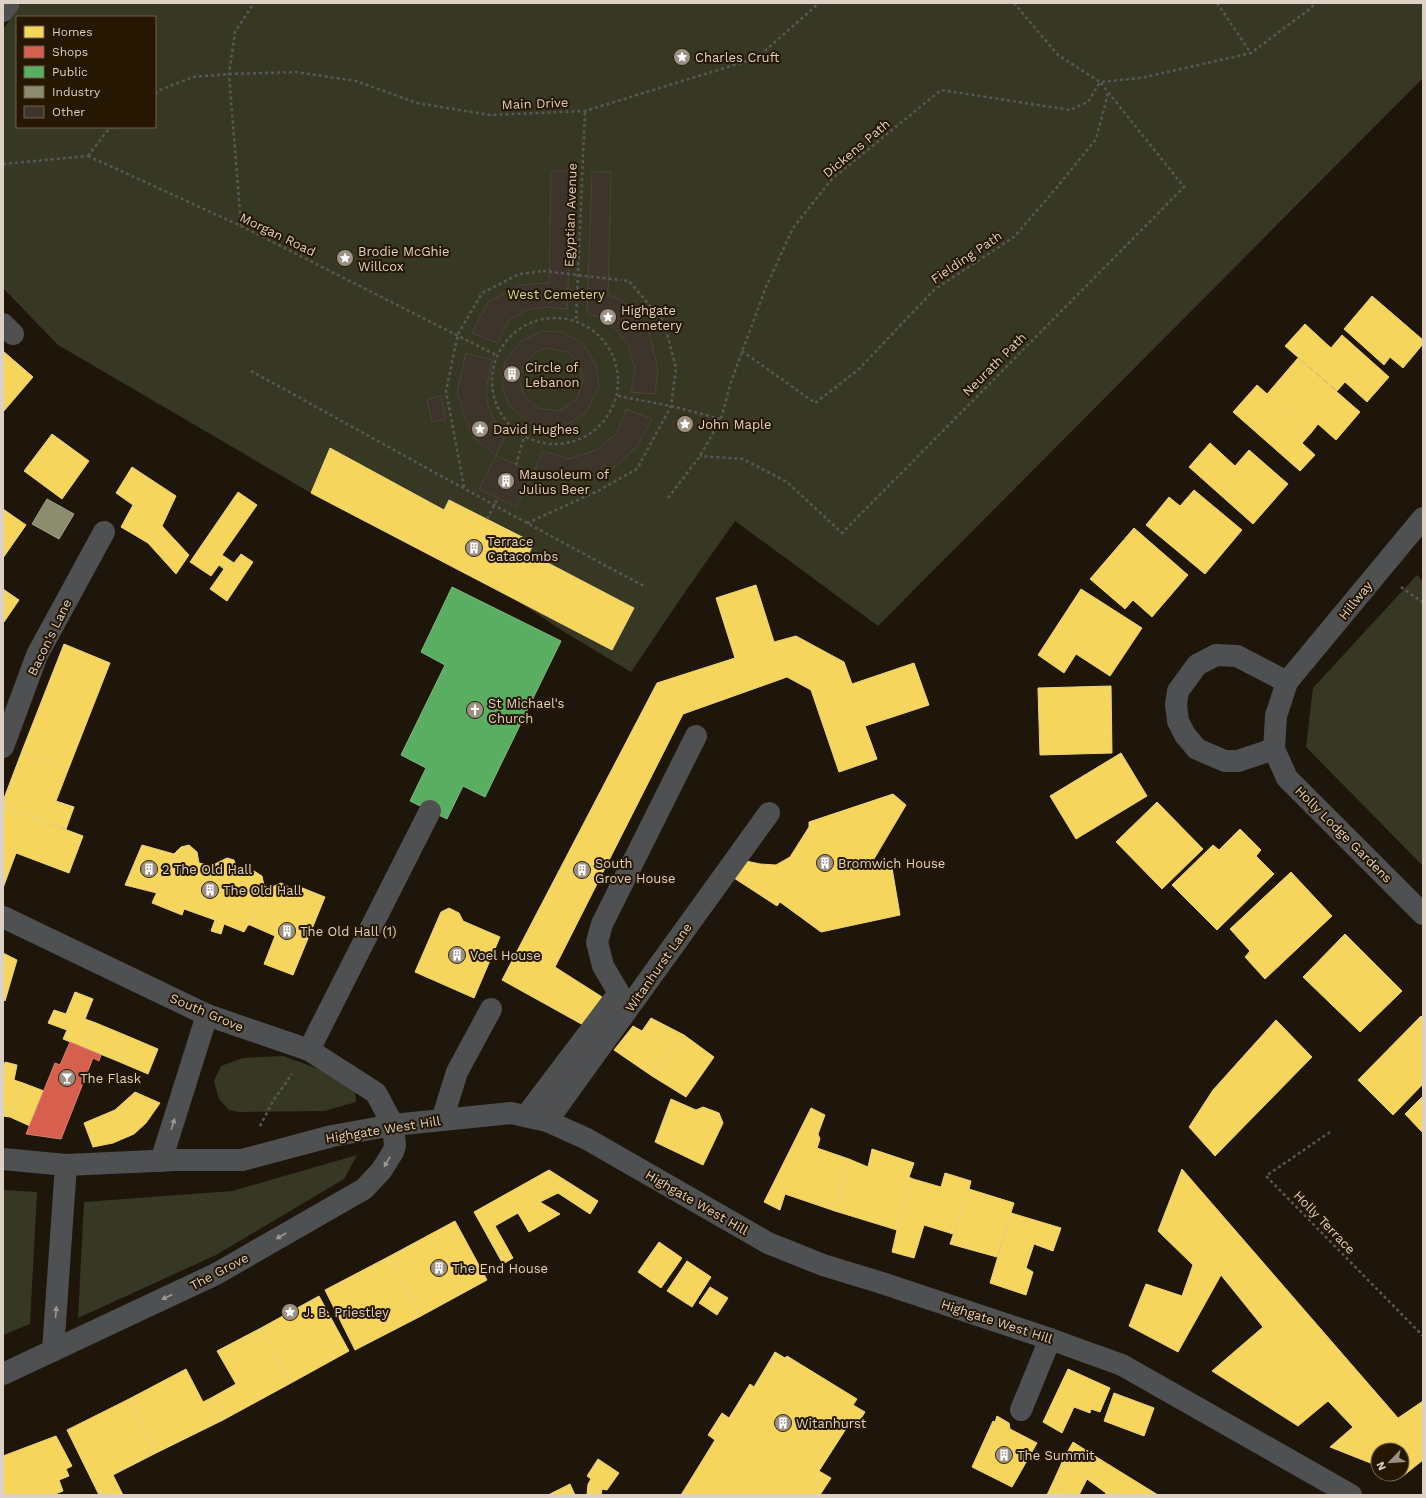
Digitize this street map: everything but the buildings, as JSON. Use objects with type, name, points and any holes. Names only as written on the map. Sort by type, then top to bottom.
[{"type":"street","points":[[3,11],[9,3]]},
{"type":"street","name":"Hillway","points":[[1287,682],[1423,518]]},
{"type":"street","name":"Bacon's Lane","points":[[3,747],[37,655],[104,532]]},
{"type":"street","points":[[1274,749],[1238,761],[1225,761],[1197,749],[1184,735],[1178,721],[1176,705],[1178,691],[1197,665],[1216,655],[1237,656],[1287,682]]},
{"type":"street","name":"Holly Lodge Gardens","points":[[1287,682],[1276,716],[1274,749],[1288,778],[1423,914]]},
{"type":"street","points":[[526,1116],[619,993],[603,966],[597,942],[602,924],[696,736]]},
{"type":"street","points":[[309,1050],[430,811]]},
{"type":"street","name":"Witanhurst Lane","points":[[547,1121],[769,813]]},
{"type":"street","name":"South Grove","points":[[3,917],[207,1014],[309,1050],[376,1093],[393,1125]]},
{"type":"street","points":[[442,1120],[457,1072],[491,1010]]},
{"type":"street","points":[[161,1161],[207,1014]]},
{"type":"street","name":"Highgate West Hill","points":[[3,1159],[66,1165],[161,1161],[242,1160],[332,1136],[393,1125],[511,1113],[547,1121],[587,1139],[768,1243],[823,1265],[1050,1339],[1122,1365],[1351,1495]]},
{"type":"street","name":"The Grove","points":[[3,1374],[216,1274],[364,1188],[381,1171],[393,1152],[393,1125]]},
{"type":"street","points":[[53,1350],[66,1165]]},
{"type":"street","points":[[1021,1410],[1050,1339]]},
{"type":"path","points":[[241,226],[229,74],[235,32],[254,3]]},
{"type":"path","name":"Main Drive","points":[[156,93],[160,90],[193,77],[229,74],[296,72],[356,81],[417,103],[490,115],[585,111],[757,58],[819,3]]},
{"type":"path","name":"Neurath Path","points":[[700,456],[743,459],[787,482],[842,533],[1184,187],[1100,82],[1058,55],[1014,3]]},
{"type":"path","points":[[1217,3],[1251,53]]},
{"type":"path","points":[[1100,82],[1141,78],[1251,53],[1311,8],[1315,3]]},
{"type":"path","name":"Dickens Path","points":[[668,498],[700,456],[721,419],[731,382],[766,288],[793,228],[832,178],[941,90],[1070,110],[1088,102],[1100,82]]},
{"type":"path","name":"Fielding Path","points":[[742,352],[815,403],[858,370],[934,290],[1014,237],[1096,139],[1108,92]]},
{"type":"path","name":"Egyptian Avenue","points":[[576,319],[585,111]]},
{"type":"path","points":[[3,164],[88,156],[107,131],[112,128]]},
{"type":"path","name":"Morgan Road","points":[[88,156],[241,226],[458,334],[496,355]]},
{"type":"path","points":[[464,487],[446,391],[458,334],[482,293],[518,274],[543,271],[629,281],[664,322],[676,368],[671,406],[637,469],[596,492],[527,523]]},
{"type":"path","points":[[544,317],[576,319],[602,336],[618,364],[618,396],[605,422],[581,440],[552,446],[524,437],[501,416],[491,386],[496,355],[516,330],[530,323],[544,317]]},
{"type":"path","points":[[251,372],[644,586]]},
{"type":"path","points":[[618,396],[671,406],[721,419]]},
{"type":"path","points":[[516,465],[524,437]]},
{"type":"path","points":[[487,520],[498,498]]},
{"type":"path","points":[[242,1160],[273,1101],[309,1050]]},
{"type":"path","name":"Holly Terrace","points":[[1330,1132],[1266,1176],[1423,1336]]},
{"type":"green space","name":"Highgate Cemetery","points":[[22,3],[1423,3],[1423,78],[878,626],[735,521],[631,672],[566,633],[516,600],[311,493],[58,345],[3,288],[3,29]]},
{"type":"green space","points":[[1417,575],[1423,581],[1423,866],[1306,747],[1313,688]]},
{"type":"green space","points":[[283,1056],[340,1075],[355,1088],[356,1102],[324,1111],[239,1112],[229,1110],[219,1099],[214,1081],[221,1066],[243,1058]]},
{"type":"green space","points":[[357,1155],[344,1179],[216,1255],[78,1318],[84,1202],[232,1191]]},
{"type":"green space","points":[[3,1190],[37,1192],[30,1324],[3,1335]]},
{"type":"place","name":"Charles Cruft","points":[[682,57]]},
{"type":"place","name":"Brodie McGhie Willcox","points":[[345,258]]},
{"type":"place","name":"Highgate Cemetery","points":[[608,317]]},
{"type":"place","name":"Circle of Lebanon","points":[[512,374]]},
{"type":"place","name":"John Maple","points":[[685,424]]},
{"type":"place","name":"David Hughes","points":[[480,429]]},
{"type":"place","name":"Mausoleum of Julius Beer","points":[[506,481]]},
{"type":"place","name":"Terrace Catacombs","points":[[474,548]]},
{"type":"place","name":"St Michael's Church","points":[[475,710]]},
{"type":"place","name":"Bromwich House","points":[[825,863]]},
{"type":"place","name":"2 The Old Hall","points":[[149,869]]},
{"type":"place","name":"South Grove House","points":[[582,870]]},
{"type":"place","name":"The Old Hall","points":[[210,890]]},
{"type":"place","name":"The Old Hall (1)","points":[[287,931]]},
{"type":"place","name":"Voel House","points":[[457,955]]},
{"type":"place","name":"The Flask","points":[[67,1078]]},
{"type":"place","name":"The End House","points":[[439,1268]]},
{"type":"place","name":"J. B. Priestley","points":[[290,1312]]},
{"type":"place","name":"Witanhurst","points":[[783,1423]]},
{"type":"place","name":"The Summit","points":[[1004,1455]]},
{"type":"park label","name":"West Cemetery","points":[[556,294]]}]
